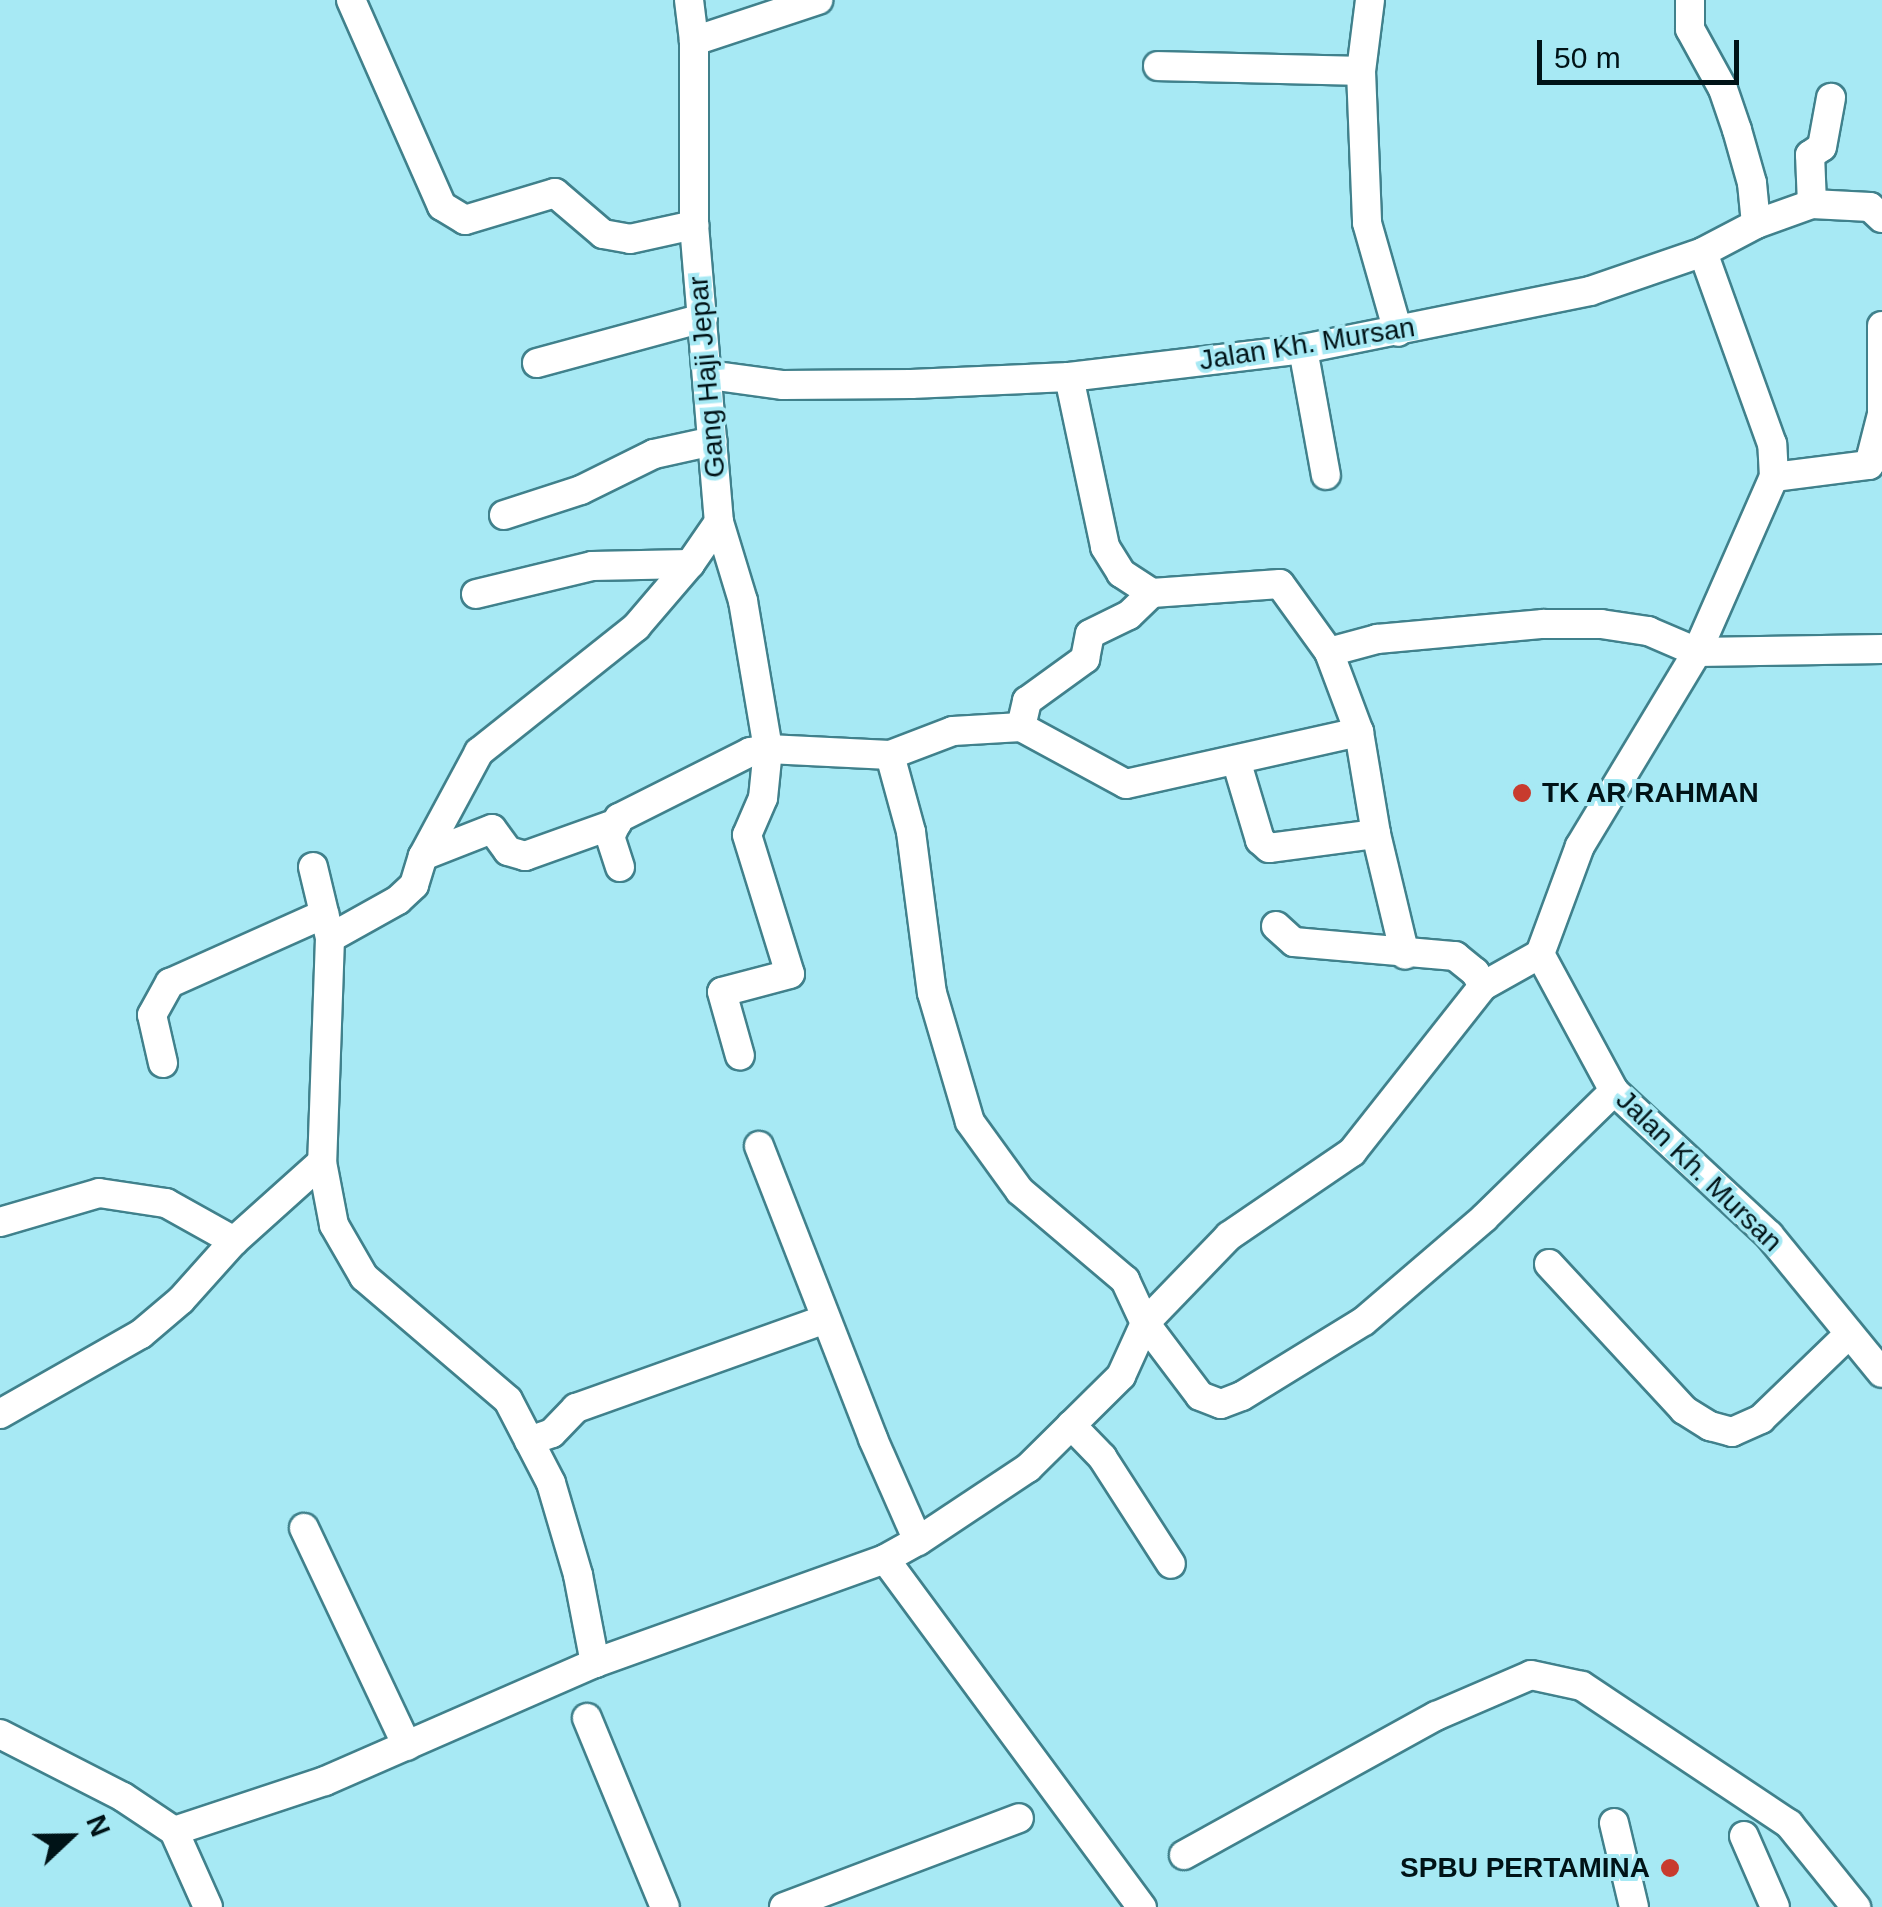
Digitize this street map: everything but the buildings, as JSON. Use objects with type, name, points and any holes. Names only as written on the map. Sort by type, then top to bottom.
[{"type":"street","points":[[352,0],[442,206],[465,220],[555,193],[602,234],[630,239],[694,226]]},
{"type":"street","name":"Gang Haji Jepar","points":[[689,0],[694,41],[694,226],[718,522],[743,601],[768,748],[764,798],[747,836],[790,974],[722,992],[740,1056]]},
{"type":"street","points":[[694,41],[818,0]]},
{"type":"street","points":[[1370,0],[1361,71],[1366,223],[1398,332]]},
{"type":"street","points":[[1690,0],[1690,29],[1722,89],[1737,130],[1752,183],[1756,224]]},
{"type":"street","points":[[1158,66],[1361,71]]},
{"type":"street","points":[[1812,204],[1810,156],[1822,148],[1831,98]]},
{"type":"street","name":"Jalan Kh. Mursan","points":[[708,376],[783,385],[1069,376],[1302,349],[1590,291],[1704,252],[1756,224],[1812,204],[1878,207]]},
{"type":"street","points":[[174,1831],[325,1781],[595,1663],[885,1558],[918,1541],[1028,1468],[1121,1376],[1145,1322],[1228,1236],[1352,1152],[1484,986],[1540,954],[1580,846],[1698,652],[1774,477],[1772,444],[1704,252]]},
{"type":"street","points":[[537,363],[703,318]]},
{"type":"street","points":[[1774,477],[1870,465],[1882,414],[1882,326]]},
{"type":"street","points":[[1302,349],[1326,475]]},
{"type":"street","points":[[1069,376],[1105,546],[1121,573],[1152,593],[1280,584],[1328,652],[1360,732],[1376,834],[1405,955]]},
{"type":"street","points":[[504,515],[581,490],[654,454],[713,441]]},
{"type":"street","points":[[164,1063],[152,1015],[170,983],[398,900],[414,884],[423,856],[479,752],[636,627],[690,564],[718,522]]},
{"type":"street","points":[[476,594],[592,566],[690,564]]},
{"type":"street","points":[[1021,727],[1027,701],[1085,659],[1090,634],[1129,614],[1152,593]]},
{"type":"street","points":[[1328,652],[1395,637],[1582,624],[1648,631],[1698,652],[1882,649]]},
{"type":"street","points":[[423,856],[492,829],[508,851],[525,856],[617,822],[643,802],[750,752],[768,748],[890,755],[953,731],[1021,727],[1126,784],[1360,732]]},
{"type":"street","points":[[890,755],[910,832],[932,992],[970,1122],[1020,1191],[1125,1280],[1145,1322],[1200,1396],[1221,1404],[1242,1396],[1364,1322],[1484,1218],[1614,1091]]},
{"type":"street","points":[[1236,760],[1260,840],[1269,848],[1376,834]]},
{"type":"street","points":[[617,822],[610,838],[620,867]]},
{"type":"street","points":[[312,866],[327,926],[322,1162],[334,1225],[364,1276],[508,1400],[551,1483],[595,1663]]},
{"type":"street","points":[[1276,926],[1294,942],[1405,955],[1455,956],[1475,972],[1484,986]]},
{"type":"street","name":"Jalan Kh. Mursan","points":[[1540,954],[1614,1091],[1769,1235],[1882,1373]]},
{"type":"street","points":[[759,1146],[918,1541]]},
{"type":"street","points":[[0,1414],[141,1334],[181,1300],[234,1241],[322,1162]]},
{"type":"street","points":[[0,1222],[99,1193],[166,1204],[234,1241]]},
{"type":"street","points":[[1549,1264],[1684,1410],[1710,1426],[1732,1432],[1761,1420],[1850,1334]]},
{"type":"street","points":[[529,1442],[552,1433],[576,1408],[826,1319]]},
{"type":"street","points":[[1071,1425],[1102,1458],[1171,1564]]},
{"type":"street","points":[[304,1528],[407,1746]]},
{"type":"street","points":[[885,1558],[1142,1907]]},
{"type":"street","points":[[1184,1855],[1436,1716],[1531,1675],[1582,1686],[1789,1824],[1856,1907]]},
{"type":"street","points":[[588,1718],[665,1907]]},
{"type":"street","points":[[0,1734],[124,1798],[174,1831],[208,1907]]},
{"type":"street","points":[[784,1907],[1019,1818]]},
{"type":"street","points":[[1614,1824],[1634,1907]]},
{"type":"street","points":[[1744,1836],[1775,1907]]},
{"type":"place","name":"TK AR RAHMAN","points":[[1522,793]]},
{"type":"place","name":"SPBU PERTAMINA","points":[[1670,1868]]}]
